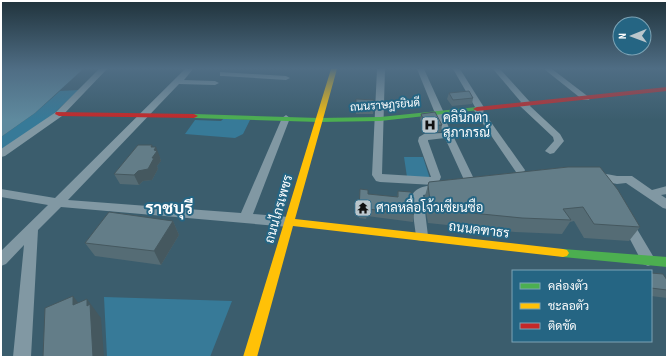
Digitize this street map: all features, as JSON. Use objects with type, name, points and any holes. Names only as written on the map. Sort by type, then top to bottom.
[{"type":"street","points":[[1,154],[59,114],[88,86]]},
{"type":"street","points":[[1,260],[173,86]]},
{"type":"street","points":[[209,90],[213,86]]},
{"type":"street","name":"ถนนไกรเพชร","points":[[250,357],[329,86]]},
{"type":"street","points":[[381,86],[377,175],[380,178],[434,181],[436,177],[423,141],[424,137],[448,135]]},
{"type":"street","points":[[427,86],[469,180]]},
{"type":"street","points":[[465,86],[520,170]]},
{"type":"street","points":[[509,86],[525,104],[557,136],[559,141],[550,151]]},
{"type":"street","points":[[569,86],[586,98]]},
{"type":"street","name":"ถนนราษฎรยินดี","points":[[59,114],[146,114],[319,120],[380,118],[665,90]]},
{"type":"street","points":[[245,218],[286,118]]},
{"type":"street","points":[[607,190],[591,175],[617,180],[628,179],[667,205]]},
{"type":"street","points":[[513,180],[529,178]]},
{"type":"street","points":[[422,236],[417,199],[418,193],[423,191],[481,184]]},
{"type":"street","points":[[651,194],[667,190]]},
{"type":"street","points":[[1,193],[58,203],[289,222]]},
{"type":"street","points":[[621,211],[648,260]]},
{"type":"street","name":"ถนนคฑาธร","points":[[289,222],[567,253],[667,262]]},
{"type":"street","points":[[22,357],[32,229]]},
{"type":"shaded area","points":[[1,86],[65,86],[35,113],[1,137]]},
{"type":"shaded area","points":[[79,90],[50,117],[1,150],[1,137],[35,113],[60,91]]},
{"type":"shaded area","points":[[224,118],[250,120],[243,134],[235,138],[185,134],[195,120],[221,121]]},
{"type":"shaded area","points":[[404,157],[423,157],[430,179],[407,177]]},
{"type":"shaded area","points":[[104,297],[232,301],[210,357],[107,357]]},
{"type":"building","points":[[469,91],[473,98],[453,100],[449,93]]},
{"type":"building","points":[[356,99],[374,100],[374,107],[356,107]]},
{"type":"building","points":[[435,112],[442,125],[426,126],[421,114]]},
{"type":"building","points":[[138,145],[152,145],[151,147],[156,147],[154,150],[157,151],[152,158],[154,158],[148,169],[138,171],[134,175],[114,174]]},
{"type":"building","points":[[568,167],[600,167],[618,190],[640,227],[594,224],[583,207],[563,209],[571,220],[522,218],[431,209],[428,185],[429,182]]},
{"type":"building","points":[[360,189],[368,190],[368,194],[398,197],[398,191],[411,192],[414,214],[367,209],[367,212],[359,211]]},
{"type":"building","points":[[109,212],[173,221],[154,251],[85,243]]},
{"type":"building","points":[[652,273],[663,274],[667,280],[667,290],[652,288]]},
{"type":"building","points":[[73,296],[73,305],[87,299],[87,306],[90,304],[93,357],[43,357],[45,308]]},
{"type":"traffic: fast","points":[[194,116],[319,120],[380,119],[477,109]]},
{"type":"traffic: fast","points":[[563,253],[667,262]]},
{"type":"traffic: slow","points":[[250,357],[329,86]]},
{"type":"traffic: slow","points":[[289,222],[563,253]]},
{"type":"traffic: jam","points":[[477,109],[667,89]]},
{"type":"traffic: jam","points":[[59,114],[194,116]]},
{"type":"place","name":"คลินิกตา สุภาภรณ์","points":[[430,125]]},
{"type":"place","name":"ศาลหลื่อโจ้วเซียนซือ","points":[[363,208]]},
{"type":"district","name":"ราชบุรี","points":[[169,209]]}]
